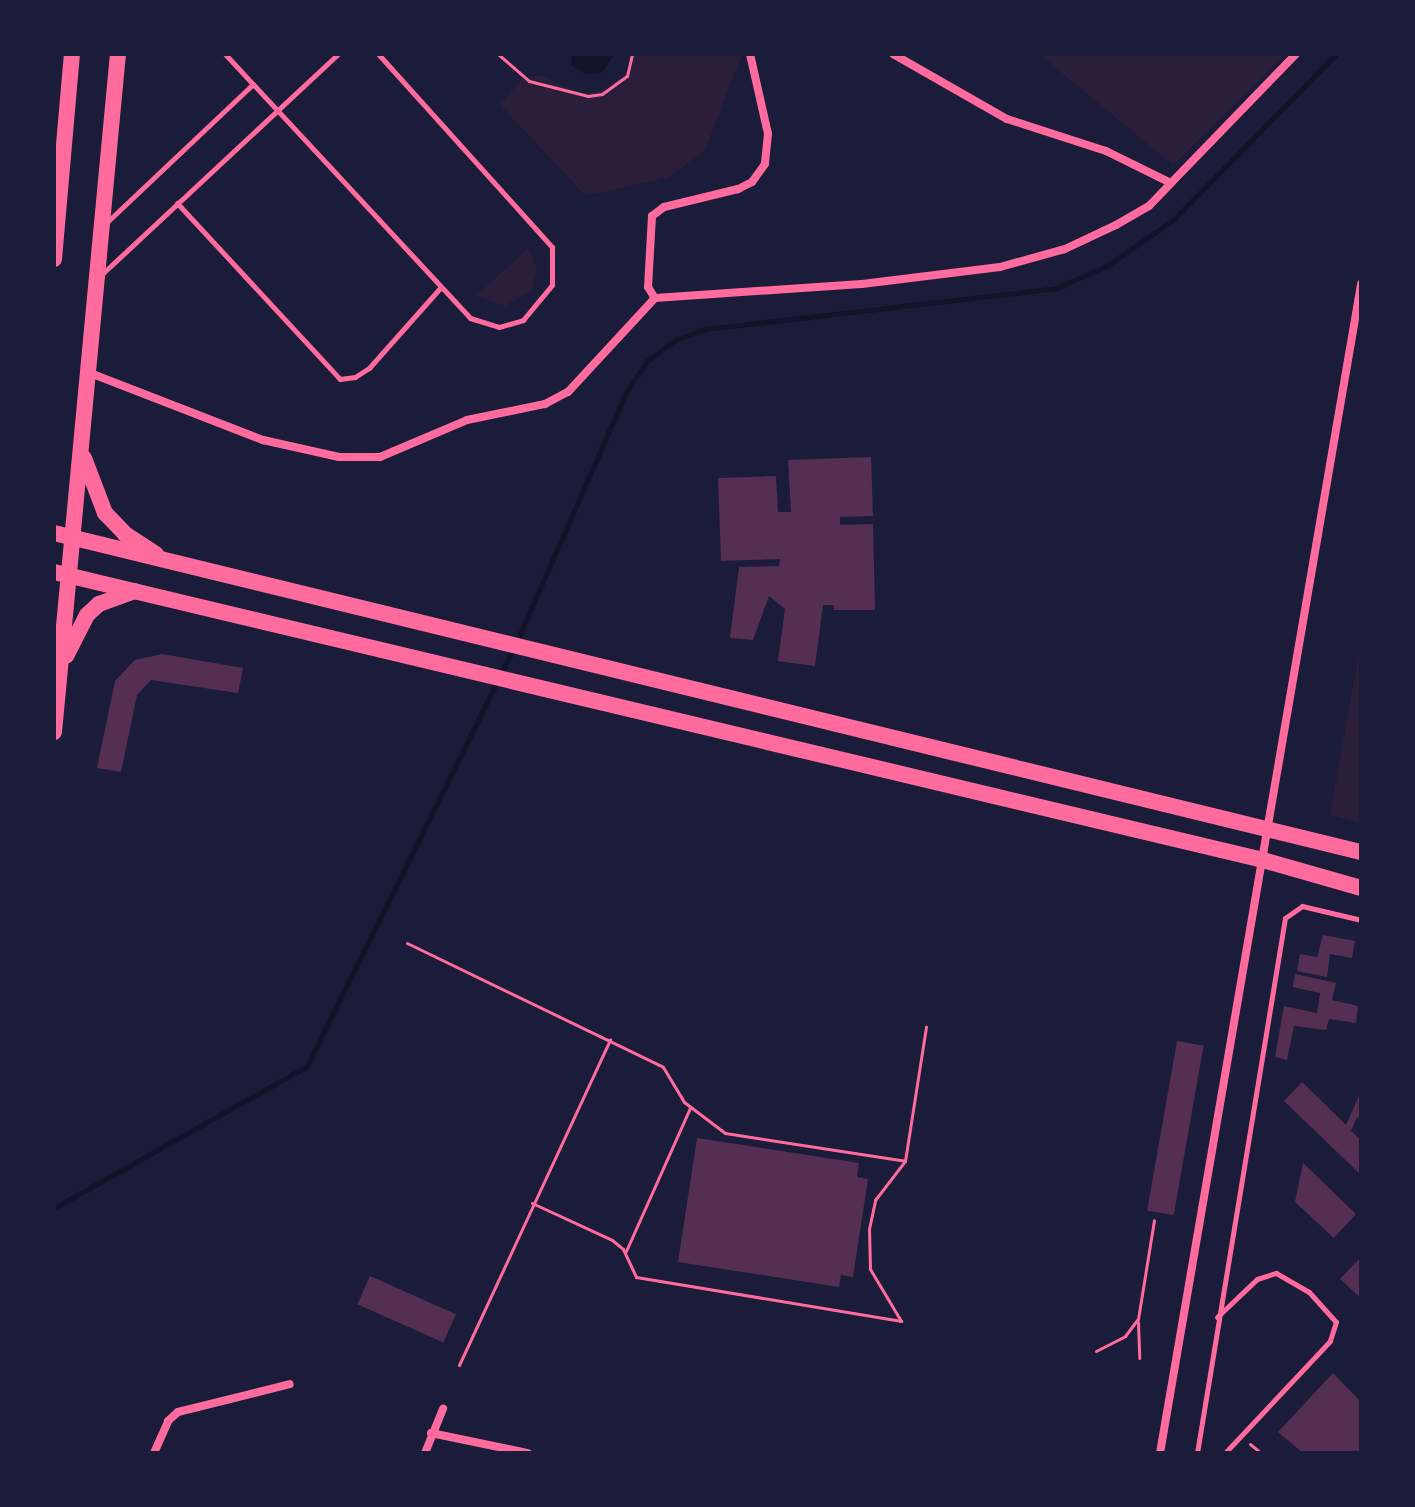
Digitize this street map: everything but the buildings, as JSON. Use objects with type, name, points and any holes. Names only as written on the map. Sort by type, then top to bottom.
[{"type":"main road","points":[[54,259],[72,54]]},
{"type":"main road","points":[[54,732],[60,668],[61,574],[71,538],[82,452],[118,54]]},
{"type":"main road","points":[[82,452],[105,513],[125,534],[168,561]]},
{"type":"main road","points":[[54,533],[1269,826],[1361,852]]},
{"type":"main road","points":[[61,574],[1263,860],[1361,888]]},
{"type":"main road","points":[[60,668],[87,615],[99,604],[135,591]]},
{"type":"street","points":[[655,298],[648,287],[650,224],[657,210],[738,189],[752,182],[765,164],[768,134],[750,54]]},
{"type":"street","points":[[893,54],[1007,119],[1106,151],[1171,183]]},
{"type":"street","points":[[90,373],[263,440],[339,457],[380,457],[475,417],[545,404],[568,392],[655,298],[862,284],[1000,267],[1065,249],[1149,206],[1296,54]]},
{"type":"street","points":[[1160,1453],[1361,284]]},
{"type":"street","points":[[154,1453],[168,1421],[178,1412],[290,1384]]},
{"type":"street","points":[[425,1453],[443,1409]]},
{"type":"street","points":[[431,1433],[528,1453]]},
{"type":"lane","points":[[225,54],[441,287],[483,324],[511,324],[540,306],[556,267],[552,247],[378,54]]},
{"type":"lane","points":[[98,277],[338,54]]},
{"type":"lane","points":[[103,225],[253,84]]},
{"type":"lane","points":[[177,203],[340,379],[355,377],[369,368],[441,287]]},
{"type":"lane","points":[[1197,1453],[1285,918],[1302,906],[1361,920]]},
{"type":"lane","points":[[1217,1318],[1257,1279],[1276,1273],[1309,1292],[1336,1322],[1330,1341],[1225,1453]]},
{"type":"path","points":[[498,54],[529,81],[588,96],[602,94],[627,76],[632,54]]},
{"type":"path","points":[[407,943],[663,1067],[690,1108],[734,1135],[905,1161]]},
{"type":"path","points":[[532,1203],[612,1240],[626,1252],[636,1277],[901,1321],[880,1291],[868,1249],[875,1200],[905,1161],[926,1027]]},
{"type":"path","points":[[459,1365],[610,1039]]},
{"type":"path","points":[[626,1252],[690,1108]]},
{"type":"path","points":[[1139,1358],[1138,1319],[1154,1220]]},
{"type":"path","points":[[1096,1351],[1125,1336],[1138,1319]]},
{"type":"path","points":[[1250,1444],[1261,1453]]},
{"type":"shaded area","points":[[572,54],[615,54],[601,73],[586,74],[571,65]]},
{"type":"shaded area","points":[[633,54],[742,54],[705,150],[669,177],[586,196],[500,105],[521,80],[539,75],[584,94],[604,90],[626,73]]},
{"type":"shaded area","points":[[1039,54],[1286,54],[1173,165]]},
{"type":"shaded area","points":[[528,248],[537,268],[532,291],[505,306],[476,296]]},
{"type":"shaded area","points":[[1361,641],[1361,823],[1330,815]]},
{"type":"waterway","points":[[54,1208],[307,1066],[516,643],[626,392],[647,361],[675,340],[705,329],[1057,288],[1108,265],[1173,220],[1336,54]]}]
